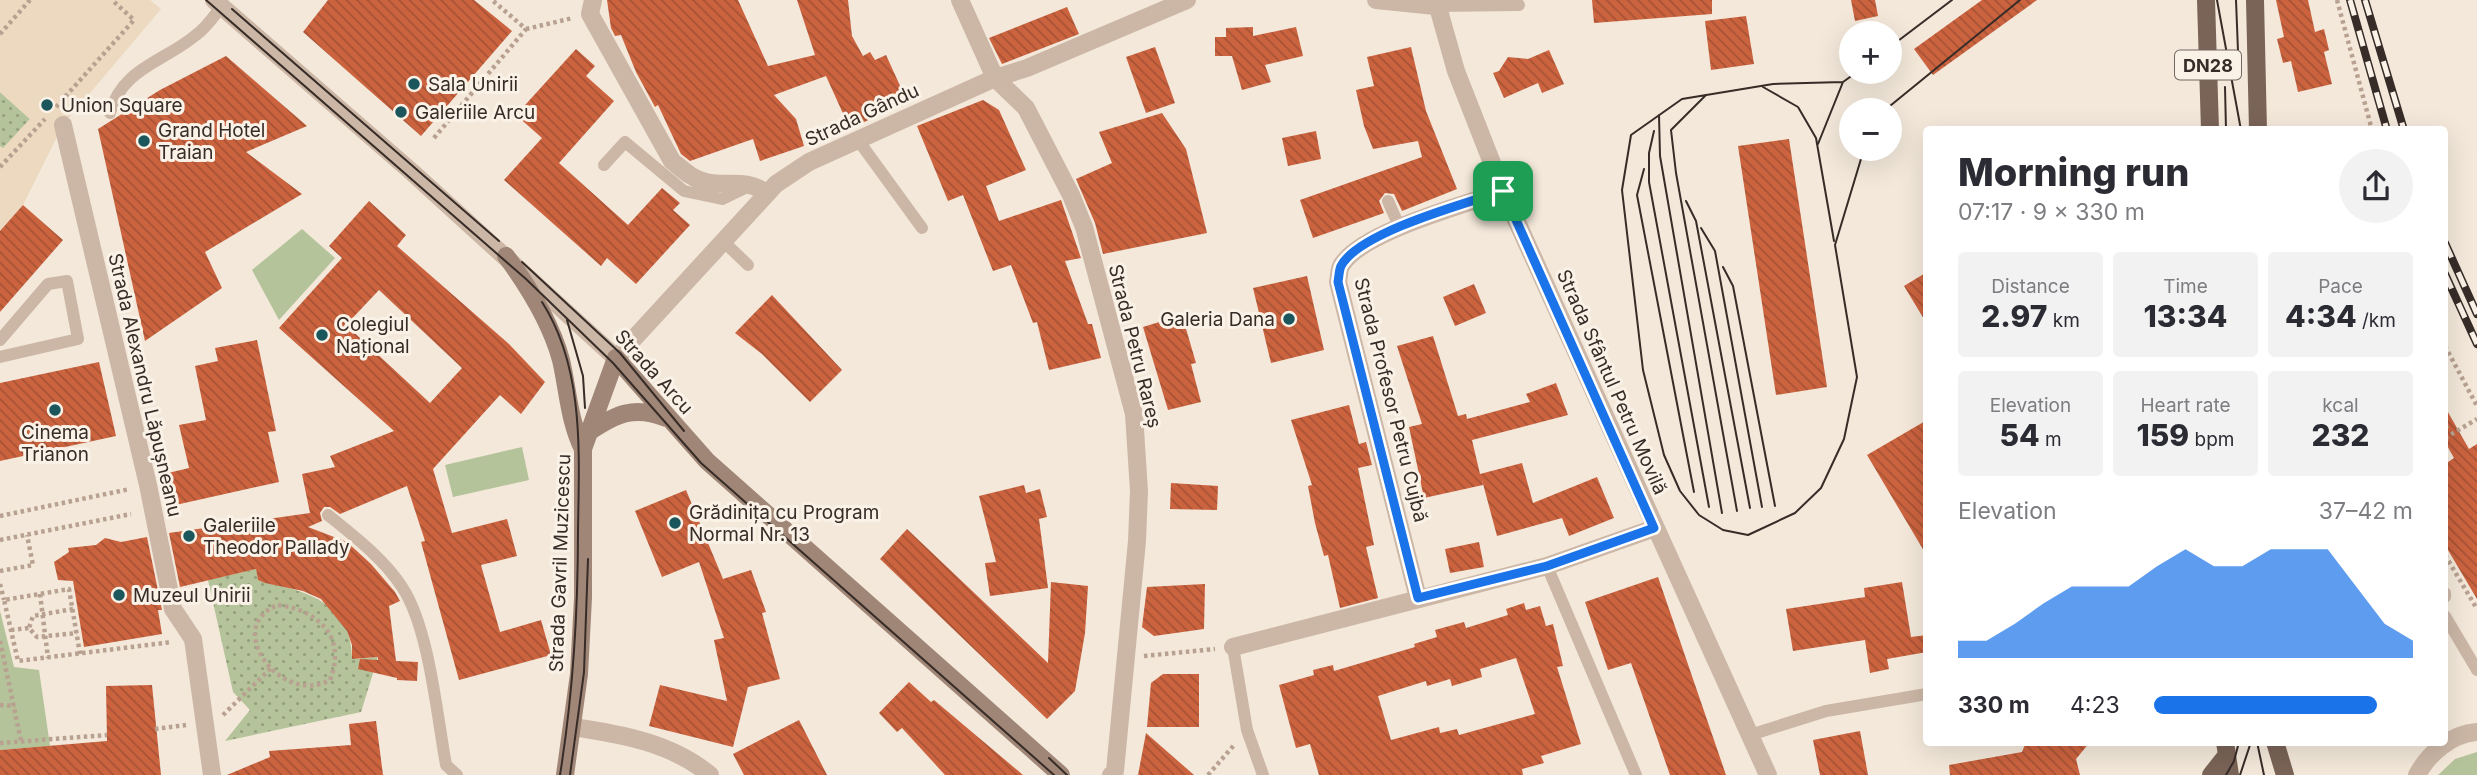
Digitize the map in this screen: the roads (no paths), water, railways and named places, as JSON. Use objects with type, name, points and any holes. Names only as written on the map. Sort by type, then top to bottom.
[{"type":"main road","name":"DN28","points":[[2206,0],[2210,126]]},
{"type":"main road","name":"DN28","points":[[2255,0],[2258,126]]},
{"type":"main road","points":[[506,256],[531,294],[560,357],[573,429],[586,440],[618,413],[630,410],[666,418]]},
{"type":"main road","name":"Strada Arcu","points":[[616,358],[666,418],[707,461],[1060,775]]},
{"type":"main road","name":"Strada Gavril Muzicescu","points":[[565,775],[573,727],[583,598],[586,440],[616,358]]},
{"type":"main road","points":[[2276,746],[2285,775]]},
{"type":"main road","points":[[2211,775],[2226,749]]},
{"type":"main road","points":[[2226,749],[2230,775]]},
{"type":"street","points":[[960,0],[995,78]]},
{"type":"street","name":"Strada Gându","points":[[616,358],[723,241],[760,188],[809,162],[995,78],[1027,68],[1187,0]]},
{"type":"street","points":[[1376,0],[1436,3]]},
{"type":"street","name":"Strada Arcu","points":[[217,3],[506,256],[616,358]]},
{"type":"street","name":"Strada Sfântul Petru Movilă","points":[[1436,3],[1456,71],[1503,191],[1768,775]]},
{"type":"street","points":[[591,7],[672,161],[690,176],[706,182],[760,188]]},
{"type":"street","name":"Strada Petru Rareș","points":[[995,78],[1026,108],[1071,195],[1095,267],[1134,414],[1139,491],[1120,733],[1115,771],[1111,775]]},
{"type":"street","name":"Strada Alexandru Lăpușneanu","points":[[62,125],[148,485],[173,609],[193,639],[212,775]]},
{"type":"street","name":"Strada Profesor Petru Cujbă","points":[[1418,598],[1338,282],[1341,266],[1354,253],[1399,226],[1503,191]]},
{"type":"street","points":[[1233,647],[1547,566],[1654,528]]},
{"type":"street","points":[[573,727],[655,744],[690,758],[710,775]]},
{"type":"street","points":[[2448,742],[2477,732]]},
{"type":"street","points":[[2416,774],[2442,746]]},
{"type":"lane","points":[[110,113],[115,95],[136,72],[196,35],[217,3]]},
{"type":"lane","points":[[1436,3],[1519,5]]},
{"type":"lane","points":[[858,140],[922,228]]},
{"type":"lane","points":[[604,165],[625,142],[684,191],[722,199],[760,188]]},
{"type":"lane","points":[[1388,201],[1399,226]]},
{"type":"lane","points":[[723,241],[748,265]]},
{"type":"lane","points":[[0,340],[48,284],[68,281],[78,339],[0,358]]},
{"type":"lane","points":[[328,515],[361,543],[403,587],[424,646],[446,765],[457,775]]},
{"type":"lane","points":[[1547,566],[1636,775]]},
{"type":"lane","points":[[2448,621],[2477,670]]},
{"type":"lane","points":[[1233,647],[1247,730],[1263,775]]},
{"type":"lane","points":[[1750,735],[1826,711],[1923,695]]},
{"type":"tram line","points":[[206,0],[526,279],[613,363],[701,463],[1054,775]]},
{"type":"tram line","points":[[1902,38],[1952,0]]},
{"type":"tram line","points":[[1900,98],[2020,0]]},
{"type":"tram line","points":[[2217,0],[2240,126]]},
{"type":"tram line","points":[[2236,0],[2239,77]]},
{"type":"tram line","points":[[232,9],[499,241]]},
{"type":"tram line","points":[[1839,82],[1773,84],[1682,99],[1631,135],[1622,190],[1643,370],[1664,455],[1680,491],[1699,515],[1723,530],[1748,535],[1795,513],[1821,488],[1844,439],[1857,377],[1835,245],[1860,161]]},
{"type":"tram line","points":[[1818,144],[1842,84]]},
{"type":"tram line","points":[[1763,87],[1798,107],[1816,138],[1834,241]]},
{"type":"tram line","points":[[2225,87],[2226,126]]},
{"type":"tram line","points":[[1706,95],[1671,130],[1676,173],[1737,511]]},
{"type":"tram line","points":[[1659,115],[1660,156],[1722,513]]},
{"type":"tram line","points":[[1654,131],[1649,153],[1649,182],[1709,507]]},
{"type":"tram line","points":[[1644,169],[1637,195],[1694,492]]},
{"type":"tram line","points":[[1686,201],[1696,221],[1750,508]]},
{"type":"tram line","points":[[1701,228],[1715,251],[1762,507]]},
{"type":"tram line","points":[[522,262],[620,353],[684,431]]},
{"type":"tram line","points":[[1723,267],[1733,286],[1775,506]]},
{"type":"tram line","points":[[542,302],[566,355],[573,384],[578,443],[576,623],[560,775]]},
{"type":"tram line","points":[[567,320],[583,376],[585,408]]},
{"type":"tram line","points":[[570,775],[584,672],[588,559]]},
{"type":"tram line","points":[[2226,775],[2238,746]]},
{"type":"tram line","points":[[2240,775],[2250,746]]},
{"type":"tram line","points":[[2258,746],[2264,775]]},
{"type":"tram line","points":[[1049,758],[1067,775]]},
{"type":"railway","points":[[2350,0],[2386,126]]},
{"type":"railway","points":[[2365,0],[2403,126]]},
{"type":"railway","points":[[2448,250],[2477,314]]},
{"type":"railway","points":[[2448,281],[2477,344]]},
{"type":"place","name":"Sala Unirii","points":[[414,84]]},
{"type":"place","name":"Union Square","points":[[47,105]]},
{"type":"place","name":"Galeriile Arcu","points":[[401,112]]},
{"type":"place","name":"Grand Hotel Traian","points":[[144,141]]},
{"type":"place","name":"Galeria Dana","points":[[1289,319]]},
{"type":"place","name":"Colegiul Național","points":[[322,335]]},
{"type":"place","name":"Cinema Trianon","points":[[55,410]]},
{"type":"place","name":"Grădinița cu Program Normal Nr. 13","points":[[675,523]]},
{"type":"place","name":"Galeriile Theodor Pallady","points":[[189,536]]},
{"type":"place","name":"Muzeul Unirii","points":[[119,595]]}]
